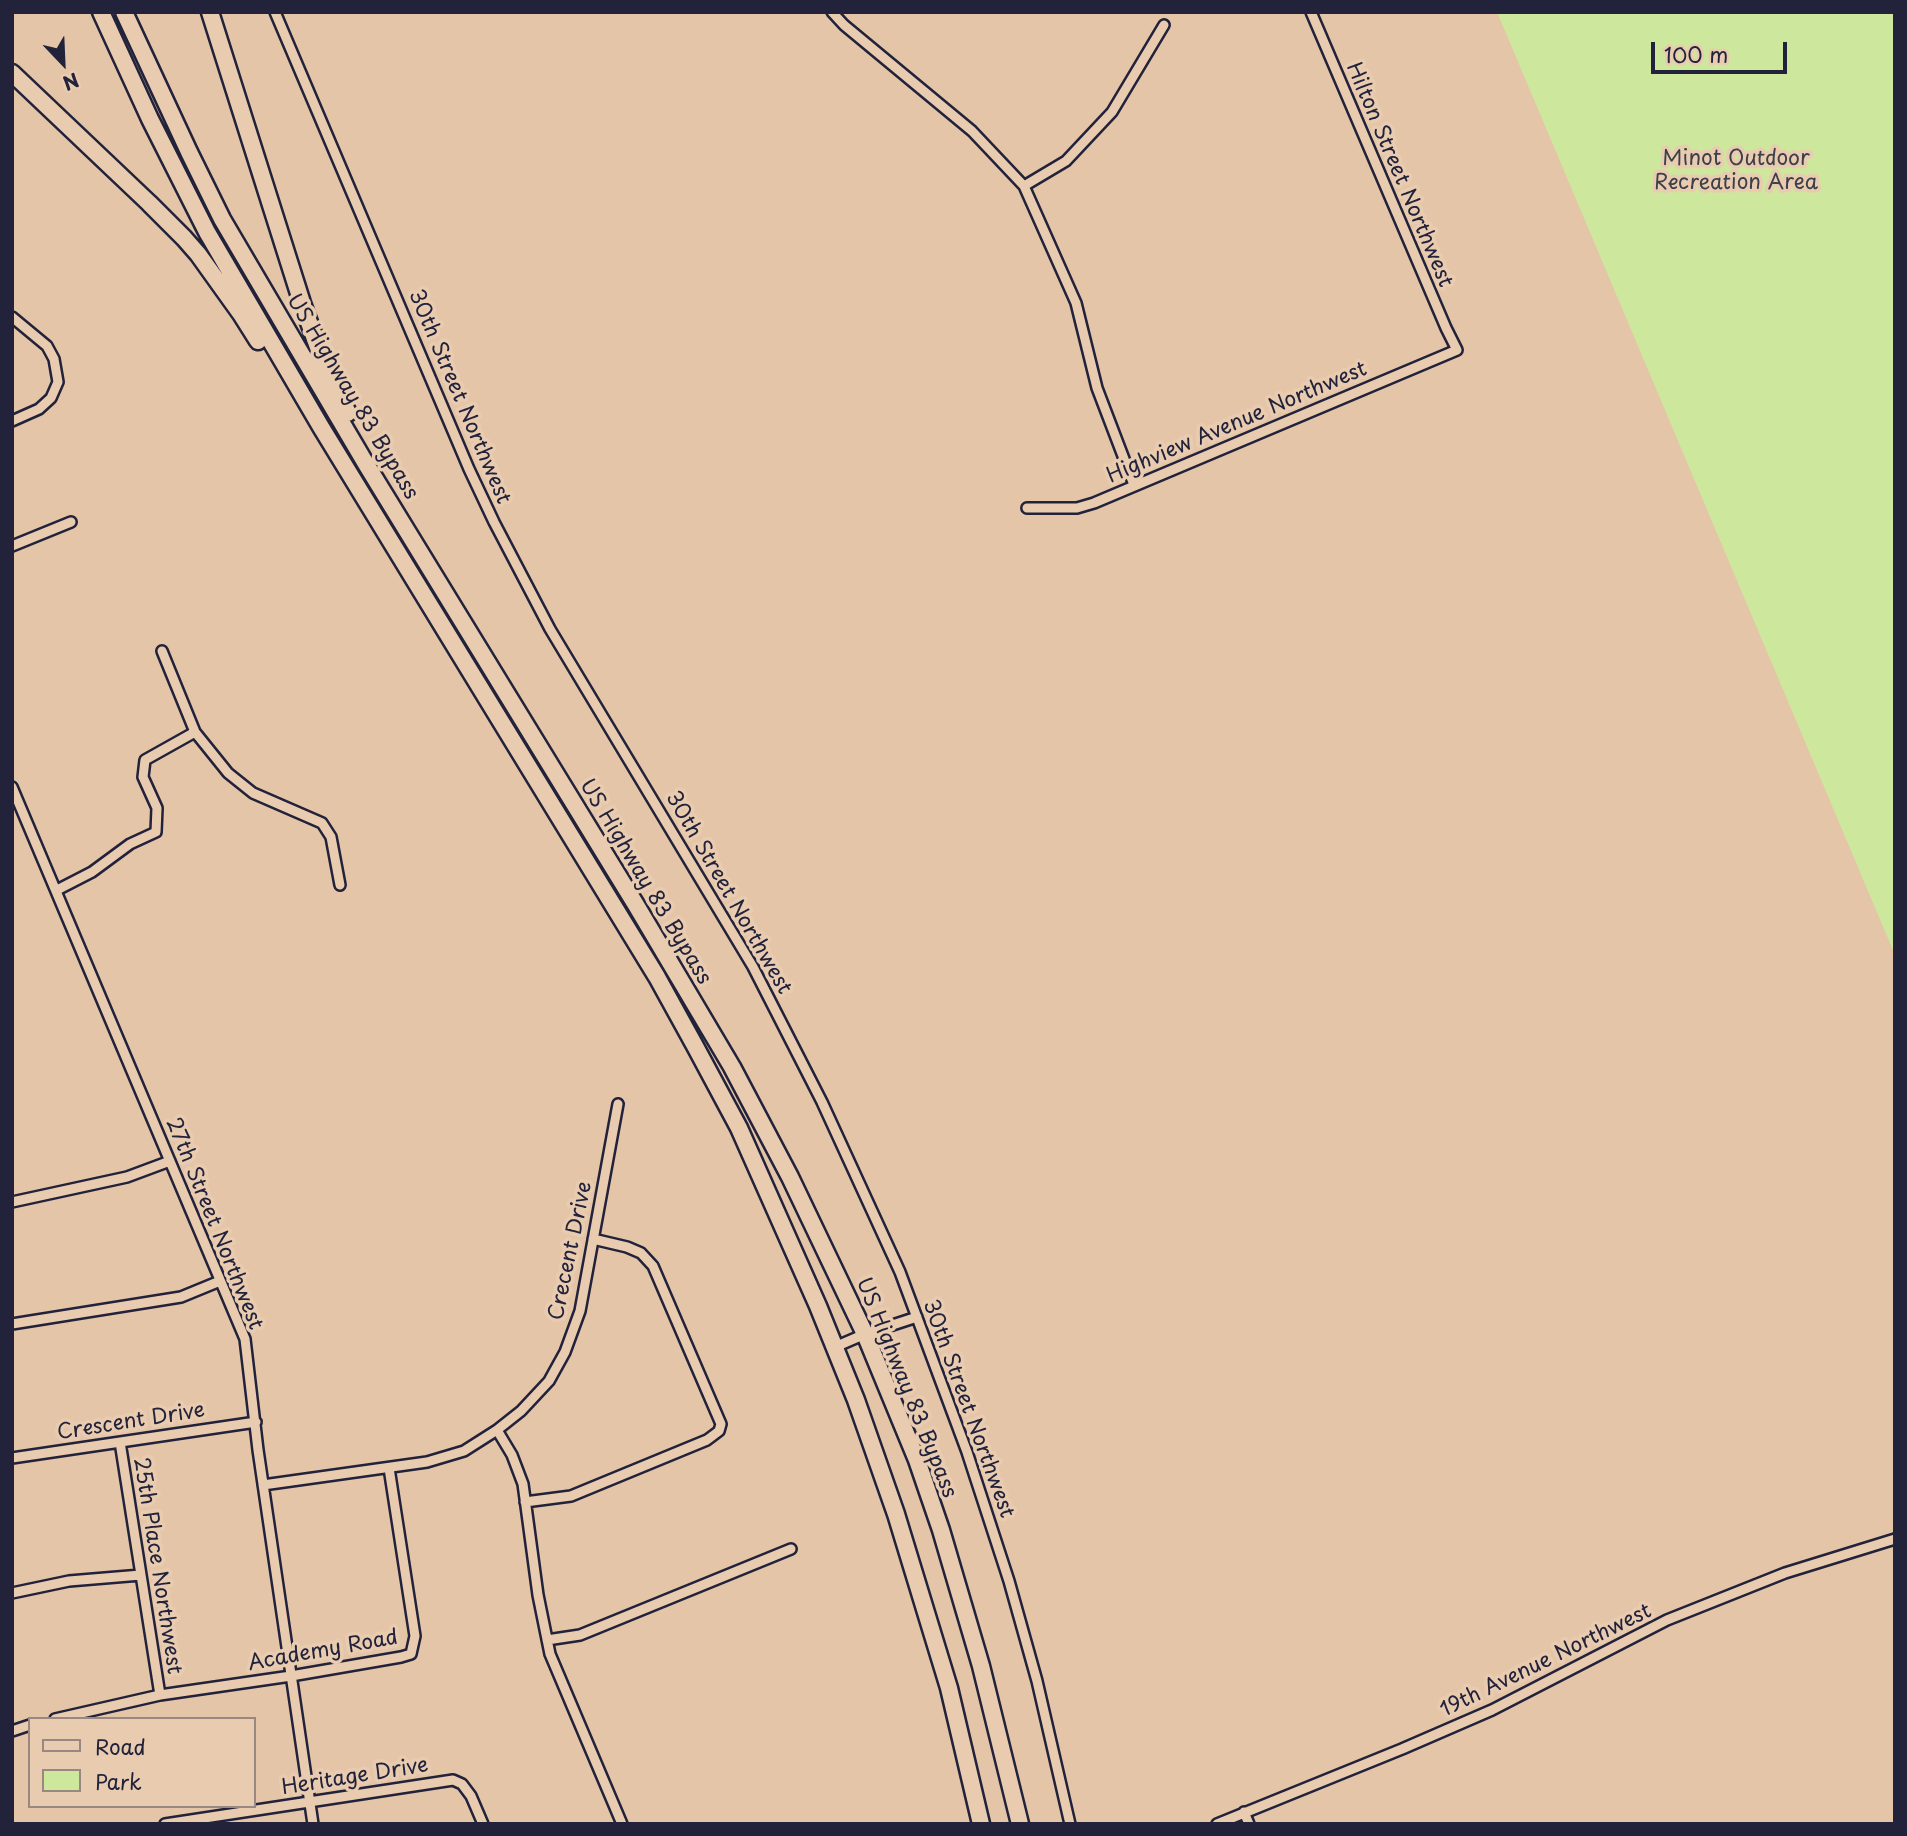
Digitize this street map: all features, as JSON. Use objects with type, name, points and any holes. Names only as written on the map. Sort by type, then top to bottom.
[{"type":"highway","name":"US Highway 83 Bypass","points":[[101,12],[150,119],[207,232],[347,469],[657,977],[738,1128],[818,1306],[873,1451],[949,1688],[981,1824]]},
{"type":"highway","name":"US Highway 83 Bypass","points":[[124,12],[222,219],[348,434],[732,1067],[796,1189],[864,1334],[917,1460],[941,1530],[981,1666],[1020,1824]]},
{"type":"highway","points":[[210,12],[318,349],[368,450],[380,484]]},
{"type":"highway","points":[[12,73],[149,203],[198,254],[242,314],[320,436],[347,469]]},
{"type":"street","name":"30th Street Northwest","points":[[275,12],[494,522],[550,629],[657,803],[753,967],[822,1102],[874,1215],[917,1317],[972,1465],[1037,1681],[1070,1824]]},
{"type":"street","points":[[832,12],[844,25],[972,131],[1024,186],[1076,303],[1097,388],[1134,485]]},
{"type":"street","name":"Hilton Street Northwest","points":[[1311,12],[1457,350]]},
{"type":"street","points":[[1024,186],[1066,161],[1112,112],[1164,25]]},
{"type":"street","points":[[12,317],[47,346],[54,359],[58,382],[51,398],[39,410],[12,421]]},
{"type":"street","name":"Highview Avenue Northwest","points":[[1027,508],[1077,508],[1094,503],[1457,350]]},
{"type":"street","points":[[12,546],[71,522]]},
{"type":"street","points":[[162,651],[195,732],[228,773],[253,793],[322,823],[331,837],[340,885]]},
{"type":"street","points":[[57,890],[92,872],[130,844],[156,832],[157,808],[143,777],[145,760],[195,732]]},
{"type":"street","name":"27th Street Northwest","points":[[13,789],[245,1339],[263,1485],[313,1824]]},
{"type":"street","name":"Crecent Drive","points":[[263,1485],[427,1462],[464,1451],[521,1411],[549,1381],[565,1352],[580,1311],[618,1104]]},
{"type":"street","points":[[12,1202],[127,1177],[170,1161]]},
{"type":"street","points":[[525,1502],[571,1496],[707,1440],[719,1431],[717,1412],[653,1266],[641,1253],[593,1239]]},
{"type":"street","points":[[12,1324],[181,1297],[220,1281]]},
{"type":"street","points":[[835,1347],[864,1334],[917,1317]]},
{"type":"street","name":"Crescent Drive","points":[[12,1458],[256,1422]]},
{"type":"street","points":[[497,1430],[512,1455],[523,1484],[538,1595],[550,1654],[622,1824]]},
{"type":"street","name":"25th Place Northwest","points":[[120,1442],[160,1695]]},
{"type":"street","name":"Academy Road","points":[[64,1717],[160,1695],[291,1676],[411,1654],[415,1636],[389,1468]]},
{"type":"street","name":"19th Avenue Northwest","points":[[1217,1824],[1492,1710],[1667,1620],[1785,1573],[1895,1539]]},
{"type":"street","points":[[547,1640],[580,1635],[791,1549]]},
{"type":"street","points":[[12,1593],[69,1581],[141,1575]]},
{"type":"street","name":"Heritage Drive","points":[[165,1824],[453,1780],[462,1784],[471,1797],[483,1824]]},
{"type":"street","points":[[1244,1812],[1249,1824]]},
{"type":"green space","name":"Minot Outdoor Recreation Area","points":[[1497,12],[1895,12],[1895,955]]}]
